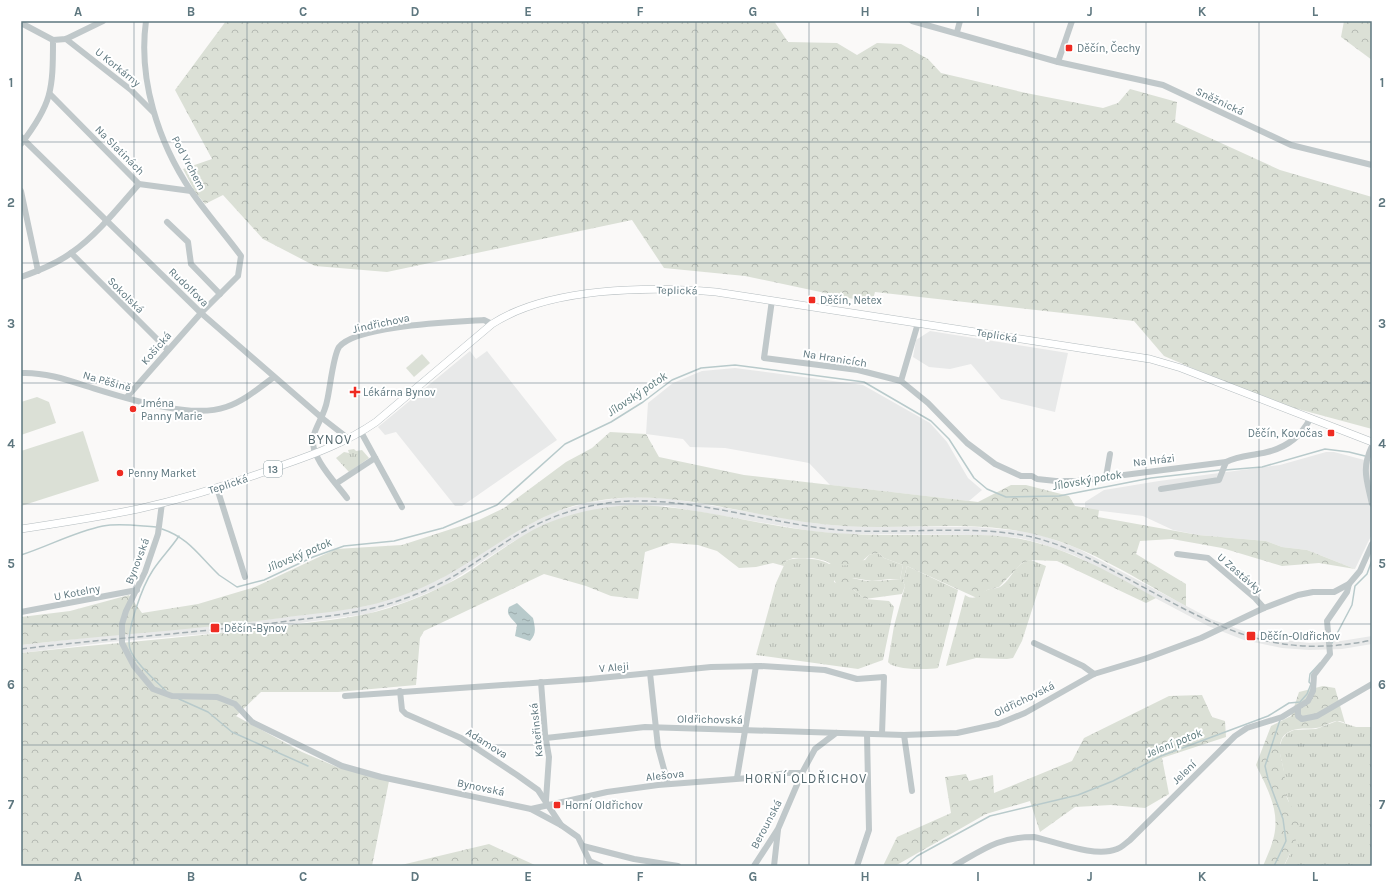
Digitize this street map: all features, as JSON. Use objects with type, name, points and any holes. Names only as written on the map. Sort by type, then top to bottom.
[{"type":"main road","name":"Teplická","points":[[21,529],[111,514],[162,503],[217,488],[315,454],[361,432],[492,324],[522,308],[563,298],[604,292],[693,290],[772,300],[918,322],[1150,359],[1181,368],[1310,419],[1372,446]]},
{"type":"street","points":[[21,23],[53,40],[66,39],[103,21]]},
{"type":"street","name":"Pod Vrchem","points":[[146,21],[144,34],[145,73],[148,92],[171,154],[191,191],[241,256],[238,276],[201,313]]},
{"type":"street","name":"Sněžnická","points":[[912,21],[957,32],[1006,48],[1058,62],[1163,85],[1291,145],[1372,165]]},
{"type":"street","points":[[957,32],[960,21]]},
{"type":"street","points":[[1058,62],[1072,21]]},
{"type":"street","name":"U Korkárny","points":[[66,39],[131,90],[155,114]]},
{"type":"street","points":[[22,140],[45,110],[50,94],[53,76],[53,40]]},
{"type":"street","name":"Na Slatinách","points":[[50,94],[139,184],[191,191]]},
{"type":"street","name":"Rudolfova","points":[[22,140],[201,313],[322,418],[349,439]]},
{"type":"street","points":[[21,277],[38,271],[71,253],[106,222],[139,184]]},
{"type":"street","points":[[21,191],[38,271]]},
{"type":"street","points":[[167,222],[188,242],[191,264],[220,294]]},
{"type":"street","name":"Sokolská","points":[[71,253],[168,350]]},
{"type":"street","name":"Na Hranicích","points":[[772,300],[764,358],[858,370],[901,381]]},
{"type":"street","name":"Košická","points":[[127,397],[201,313]]},
{"type":"street","name":"Jindřichova","points":[[315,454],[313,438],[322,418],[336,354],[341,345],[346,341],[366,334],[396,327],[484,320],[492,324]]},
{"type":"street","points":[[901,381],[918,322]]},
{"type":"street","name":"Na Pěšině","points":[[21,373],[58,377],[183,411],[206,411],[224,408],[241,401],[274,376]]},
{"type":"street","name":"Na Hrázi","points":[[901,381],[928,403],[967,443],[995,464],[1021,476],[1032,476],[1037,479],[1056,481],[1225,464],[1233,458],[1278,450],[1294,440],[1304,429],[1310,419]]},
{"type":"street","points":[[361,432],[402,507]]},
{"type":"street","points":[[1372,446],[1365,466],[1365,477],[1372,504]]},
{"type":"street","points":[[315,454],[347,498]]},
{"type":"street","points":[[1106,477],[1110,454]]},
{"type":"street","points":[[337,483],[375,458]]},
{"type":"street","points":[[1161,489],[1219,480],[1225,464]]},
{"type":"street","points":[[217,488],[245,577]]},
{"type":"street","name":"Bynovská","points":[[162,503],[158,534],[146,572],[126,611],[122,624],[122,643],[134,666],[153,689],[172,696],[217,697],[223,699],[235,704],[252,722],[342,766],[381,777],[531,809],[561,825],[578,838],[590,864]]},
{"type":"street","name":"Oldřichovská","points":[[546,738],[630,729],[656,728],[746,729],[904,735],[957,733],[994,726],[1025,713],[1094,674],[1147,658],[1201,638],[1264,608],[1298,595],[1313,592],[1334,592],[1349,584],[1360,571],[1372,544]]},
{"type":"street","name":"U Zastávky","points":[[1177,554],[1208,558],[1255,598],[1264,608]]},
{"type":"street","name":"Jelení","points":[[954,866],[989,844],[1025,837],[1038,838],[1090,851],[1112,851],[1119,849],[1130,840],[1235,736],[1248,728],[1282,717],[1308,701],[1313,690],[1314,675],[1330,654],[1327,621],[1347,592],[1349,584]]},
{"type":"street","name":"U Kotelny","points":[[21,612],[137,590]]},
{"type":"street","points":[[1034,643],[1083,666],[1094,674]]},
{"type":"street","points":[[737,778],[756,666]]},
{"type":"street","name":"V Aleji","points":[[346,696],[541,682],[711,667],[756,666],[825,670],[857,679],[884,677],[882,734]]},
{"type":"street","points":[[650,673],[658,747],[668,784]]},
{"type":"street","name":"Kateřinská","points":[[541,682],[549,757],[547,802]]},
{"type":"street","points":[[1298,708],[1298,716],[1302,719],[1317,716],[1372,684]]},
{"type":"street","name":"Adamova","points":[[400,691],[402,710],[406,714],[433,724],[478,748],[518,774],[538,790],[561,825]]},
{"type":"street","name":"Berounská","points":[[754,866],[778,828],[802,773],[816,749],[836,733]]},
{"type":"street","points":[[857,866],[869,830],[867,734]]},
{"type":"street","points":[[904,735],[912,791]]},
{"type":"street","name":"Alešova","points":[[531,809],[547,802],[668,784],[762,777],[786,773],[802,773]]},
{"type":"street","points":[[774,866],[778,828]]},
{"type":"street","points":[[583,846],[634,858],[678,866]]},
{"type":"street","points":[[590,864],[601,866]]},
{"type":"shaded area","points":[[930,331],[1068,353],[1055,412],[1001,399],[971,364],[950,369],[929,367],[913,357],[916,340]]},
{"type":"shaded area","points":[[470,351],[476,359],[487,351],[557,440],[462,506],[455,506],[396,432],[385,435],[378,427]]},
{"type":"shaded area","points":[[735,368],[863,385],[930,423],[947,442],[968,478],[982,490],[969,501],[830,485],[809,463],[725,448],[690,447],[683,439],[646,434],[648,403],[673,383],[702,371]]},
{"type":"shaded area","points":[[1326,452],[1334,452],[1372,462],[1372,534],[1355,569],[1307,550],[1282,547],[1266,541],[1198,535],[1173,530],[1143,516],[1085,509],[1085,502],[1104,490],[1280,465]]},
{"type":"shaded area","points":[[630,497],[667,498],[813,523],[841,526],[977,527],[1021,531],[1041,535],[1077,548],[1211,619],[1246,632],[1283,640],[1309,643],[1341,641],[1372,636],[1372,644],[1342,649],[1309,650],[1282,648],[1244,640],[1208,626],[1074,555],[1020,538],[977,535],[841,534],[811,531],[666,506],[557,520],[514,541],[444,586],[408,601],[367,614],[242,631],[110,642],[21,653],[21,645],[242,623],[366,606],[405,594],[440,579],[510,534],[554,512],[590,502]]},
{"type":"green space","points":[[226,21],[774,21],[788,42],[837,43],[857,55],[877,43],[901,44],[928,59],[941,73],[1026,93],[1103,108],[1118,103],[1130,89],[1177,102],[1175,122],[1280,170],[1372,197],[1372,429],[1272,402],[1164,356],[1134,321],[875,292],[872,303],[745,276],[664,268],[632,220],[387,272],[315,266],[263,239],[223,195],[205,204],[195,192],[183,169],[212,159],[175,90]]},
{"type":"green space","points":[[1344,21],[1372,21],[1372,60],[1341,37]]},
{"type":"green space","points":[[422,354],[430,363],[414,377],[406,368]]},
{"type":"green space","points":[[37,397],[49,402],[56,423],[21,435],[21,402]]},
{"type":"green space","points":[[83,431],[99,481],[21,506],[21,451]]},
{"type":"green space","points":[[610,432],[646,434],[659,457],[744,475],[978,502],[1011,485],[1026,485],[1069,496],[1075,506],[1099,510],[1098,517],[1198,535],[1266,541],[1282,547],[1307,550],[1355,569],[1319,563],[1282,566],[1222,548],[1172,539],[1140,541],[1136,554],[1186,584],[1186,606],[1114,566],[1077,548],[1038,535],[1014,530],[966,526],[868,527],[810,523],[708,504],[641,497],[607,499],[573,506],[557,512],[527,526],[434,582],[401,596],[366,606],[249,622],[21,645],[21,617],[70,611],[129,595],[142,613],[198,604],[255,587],[336,549],[402,545],[479,520],[504,508],[566,462],[592,448]]},
{"type":"green space","points":[[354,449],[356,451],[362,450],[369,458],[349,472],[336,458],[344,452],[349,453],[348,450]]},
{"type":"green space","points":[[630,505],[699,511],[790,528],[830,533],[879,535],[984,535],[1021,539],[1057,549],[1091,563],[1156,598],[1146,603],[1057,561],[1031,560],[1022,563],[999,587],[987,590],[977,598],[907,566],[903,581],[905,586],[902,594],[865,599],[854,590],[838,586],[834,580],[842,577],[867,581],[900,580],[903,565],[884,558],[879,553],[875,553],[869,555],[859,564],[852,565],[834,566],[826,561],[813,558],[793,558],[786,561],[784,566],[773,563],[756,567],[739,568],[717,551],[698,545],[671,543],[645,552],[638,599],[611,596],[586,586],[544,574],[424,631],[420,638],[416,685],[338,692],[261,692],[236,716],[302,752],[337,767],[389,781],[372,866],[21,866],[21,653],[249,630],[336,619],[376,612],[417,598],[453,581],[522,536],[543,525],[586,511]]},
{"type":"green space","points":[[879,553],[884,558],[903,565],[900,580],[890,579],[872,581],[853,578],[834,580],[834,582],[854,590],[865,599],[889,601],[894,607],[883,660],[858,669],[756,655],[776,583],[786,561],[790,559],[808,558],[820,560],[829,564],[865,560],[869,555]]},
{"type":"green space","points":[[1031,560],[1046,566],[1022,641],[1013,658],[976,658],[946,666],[965,595],[974,598],[987,590],[1000,587],[1021,564]]},
{"type":"green space","points":[[907,566],[958,590],[938,668],[903,668],[891,665],[888,662],[894,626],[905,586],[903,581]]},
{"type":"green space","points":[[1323,686],[1335,688],[1345,723],[1337,721],[1320,727],[1290,731],[1282,740],[1280,751],[1285,774],[1286,795],[1298,818],[1299,830],[1296,841],[1284,866],[1263,866],[1273,840],[1275,817],[1271,799],[1256,765],[1271,726],[1291,716],[1299,692]]},
{"type":"green space","points":[[1202,695],[1212,717],[1225,721],[1226,737],[1162,758],[1169,794],[1145,808],[1111,805],[1075,807],[1040,832],[1030,801],[986,814],[895,866],[883,866],[897,837],[951,813],[945,777],[966,774],[969,781],[993,775],[994,793],[1072,761],[1084,738],[1169,696]]},
{"type":"green space","points":[[1337,721],[1356,727],[1372,727],[1372,866],[1284,866],[1290,854],[1289,802],[1284,790],[1284,772],[1279,749],[1282,739],[1287,733],[1294,730],[1316,729]]},
{"type":"green space","points":[[489,844],[537,866],[397,866]]},
{"type":"water","points":[[517,603],[533,618],[535,633],[530,641],[515,636],[517,625],[510,617],[508,610],[509,607]]},
{"type":"waterway","name":"Jílovský potok","points":[[162,529],[187,542],[219,575],[237,587],[264,580],[313,557],[344,546],[394,541],[443,528],[497,505],[565,444],[611,422],[643,402],[672,380],[701,368],[735,365],[864,382],[931,421],[949,439],[974,478],[987,489],[1006,497],[1059,496],[1151,478],[1221,470]]},
{"type":"waterway","name":"Jílovský potok","points":[[1225,470],[1262,467],[1325,449],[1365,456]]},
{"type":"waterway","name":"Jílovský potok","points":[[21,555],[82,532],[103,526],[123,525],[156,527]]},
{"type":"waterway","points":[[166,691],[136,660],[130,649],[129,641],[132,620],[144,586],[153,570],[179,536]]},
{"type":"waterway","name":"Jelení potok","points":[[1331,645],[1352,605],[1355,586],[1367,574],[1372,560]]},
{"type":"waterway","name":"Jelení potok","points":[[905,866],[917,856],[990,816],[1078,795],[1113,781],[1161,756],[1268,716],[1289,703],[1300,702],[1307,694],[1311,684],[1309,682],[1310,674],[1320,663]]},
{"type":"waterway","points":[[179,699],[208,712],[232,732],[308,766]]},
{"type":"waterway","points":[[1274,866],[1286,841],[1283,819],[1268,779],[1265,766],[1280,720]]},
{"type":"railway","points":[[21,649],[255,625],[361,611],[395,602],[444,582],[519,534],[555,516],[598,504],[628,501],[668,502],[692,505],[790,523],[839,530],[963,530],[987,531],[1036,538],[1085,556],[1191,612],[1218,625],[1246,635],[1274,642],[1304,646],[1337,645],[1372,640]]},
{"type":"place","name":"Děčín, Čechy","points":[[1069,48]]},
{"type":"place","name":"Děčín, Netex","points":[[812,300]]},
{"type":"place","name":"Lékárna Bynov","points":[[355,392]]},
{"type":"place","name":"Jména Panny Marie","points":[[133,409]]},
{"type":"place","name":"Děčín, Kovočas","points":[[1331,433]]},
{"type":"place","name":"Penny Market","points":[[120,473]]},
{"type":"place","name":"Děčín-Bynov","points":[[215,628]]},
{"type":"place","name":"Děčín-Oldřichov","points":[[1251,636]]},
{"type":"place","name":"Horní Oldřichov","points":[[557,805]]},
{"type":"district","name":"BYNOV","points":[[330,439]]},
{"type":"district","name":"HORNÍ OLDŘICHOV","points":[[806,778]]}]
